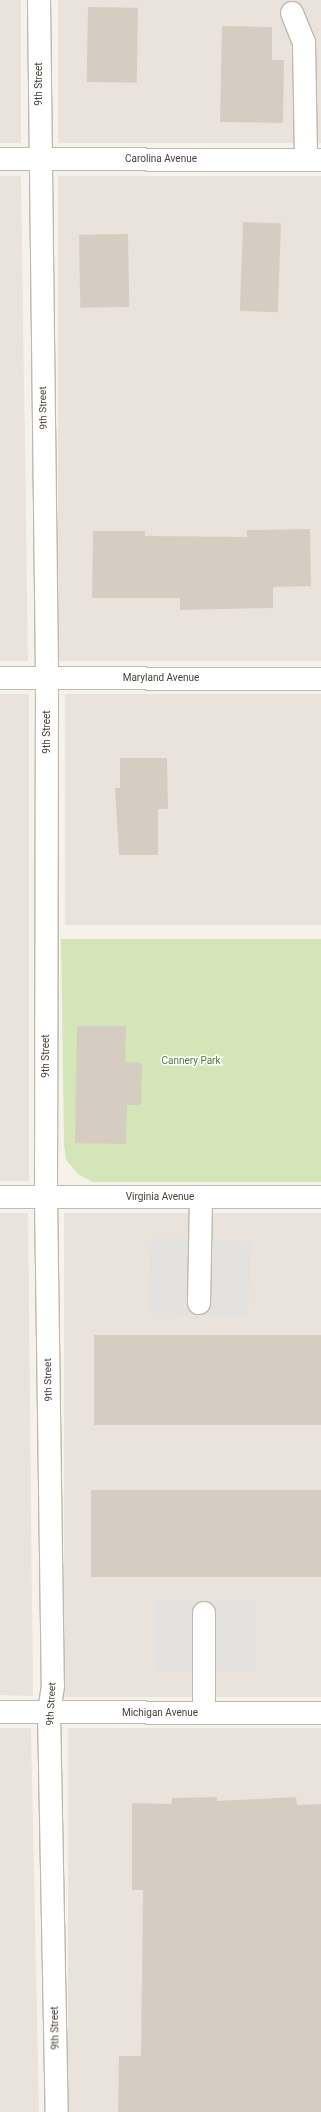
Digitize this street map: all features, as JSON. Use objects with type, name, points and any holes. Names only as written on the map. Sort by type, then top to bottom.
[{"type":"street","name":"9th Street","points":[[39,0],[39,160],[47,678],[46,1198],[53,1686],[49,1712],[57,2112]]},
{"type":"street","points":[[292,13],[304,42],[314,160]]},
{"type":"street","name":"Carolina Avenue","points":[[0,160],[314,160]]},
{"type":"street","name":"Maryland Avenue","points":[[0,678],[321,679]]},
{"type":"street","name":"Virginia Avenue","points":[[0,1197],[321,1197]]},
{"type":"street","points":[[199,1303],[201,1197]]},
{"type":"street","points":[[204,1613],[204,1713]]},
{"type":"street","name":"Michigan Avenue","points":[[0,1712],[321,1713]]},
{"type":"shaded area","points":[[0,0],[21,0],[21,143],[0,143]]},
{"type":"shaded area","points":[[58,0],[321,0],[321,143],[58,143]]},
{"type":"shaded area","points":[[0,176],[21,176],[28,661],[0,661]]},
{"type":"shaded area","points":[[58,176],[321,176],[321,661],[58,661]]},
{"type":"shaded area","points":[[0,694],[29,694],[29,1181],[0,1181]]},
{"type":"shaded area","points":[[65,694],[321,694],[321,925],[65,925]]},
{"type":"shaded area","points":[[0,1213],[28,1213],[33,1696],[0,1695]]},
{"type":"shaded area","points":[[64,1213],[321,1213],[321,1697],[64,1697]]},
{"type":"shaded area","points":[[151,1238],[251,1241],[248,1316],[148,1313]]},
{"type":"shaded area","points":[[155,1601],[256,1601],[256,1672],[155,1672]]},
{"type":"shaded area","points":[[0,1728],[31,1728],[39,2112],[0,2112]]},
{"type":"shaded area","points":[[68,1728],[321,1728],[321,2112],[68,2112]]},
{"type":"green space","name":"Cannery Park","points":[[61,939],[321,939],[321,1182],[92,1182],[78,1174],[66,1160],[64,1145]]},
{"type":"building","points":[[88,7],[138,8],[137,83],[87,82]]},
{"type":"building","points":[[222,26],[272,27],[272,60],[284,60],[283,123],[220,122]]},
{"type":"building","points":[[243,222],[281,223],[278,312],[240,311]]},
{"type":"building","points":[[128,234],[129,307],[80,308],[79,235]]},
{"type":"building","points":[[310,529],[311,586],[273,587],[273,608],[180,610],[180,598],[92,598],[93,531],[145,531],[145,536],[247,537],[247,530]]},
{"type":"building","points":[[120,758],[167,758],[168,809],[158,809],[158,855],[119,855],[115,788],[120,788]]},
{"type":"building","points":[[77,1026],[126,1026],[125,1062],[142,1063],[141,1105],[127,1105],[126,1144],[75,1143]]},
{"type":"building","points":[[94,1335],[321,1335],[321,1425],[94,1425]]},
{"type":"building","points":[[91,1490],[321,1490],[321,1577],[91,1577]]},
{"type":"building","points":[[217,1797],[217,1801],[296,1797],[297,1805],[321,1804],[321,2112],[118,2112],[119,2056],[141,2056],[143,1890],[132,1890],[132,1803],[171,1804],[172,1798]]}]
